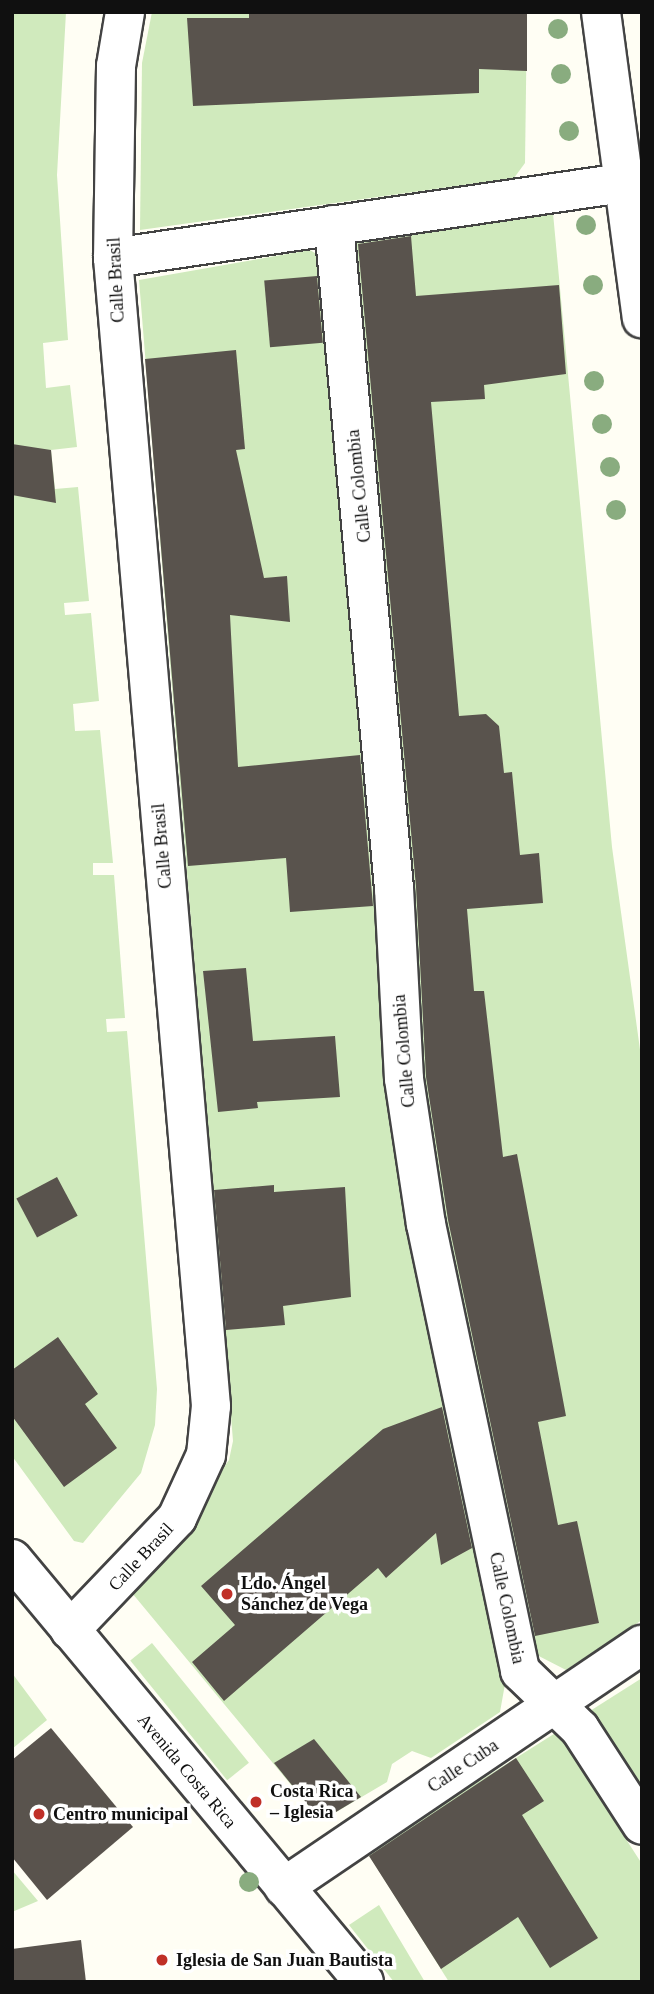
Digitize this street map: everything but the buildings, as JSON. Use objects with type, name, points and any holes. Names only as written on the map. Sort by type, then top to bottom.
[{"type":"street","name":"Calle Brasil","points":[[70,1630],[177,1518],[206,1455],[211,1406],[113,258],[116,66],[125,12]]},
{"type":"street","points":[[601,12],[642,318]]},
{"type":"street","points":[[113,258],[622,183]]},
{"type":"street","name":"Calle Colombia","points":[[334,225],[389,832],[404,1079],[426,1224],[520,1671],[580,1729],[642,1825]]},
{"type":"street","name":"Avenida Costa Rica","points":[[12,1559],[364,1982]]},
{"type":"street","name":"Calle Cuba","points":[[284,1886],[642,1645]]},
{"type":"green space","points":[[12,12],[66,12],[57,175],[68,340],[43,343],[46,388],[70,385],[77,447],[51,450],[55,489],[78,487],[89,601],[64,603],[65,615],[91,613],[99,701],[73,704],[75,731],[100,730],[113,863],[93,863],[93,875],[114,875],[125,1018],[106,1019],[107,1032],[127,1031],[157,1389],[155,1425],[141,1473],[83,1543],[74,1541],[12,1456]]},
{"type":"green space","points":[[152,12],[527,12],[525,163],[514,178],[140,230],[142,63]]},
{"type":"green space","points":[[553,213],[612,847],[642,1064],[642,1620],[566,1670],[531,1652],[429,1144],[351,252],[359,235]]},
{"type":"green space","points":[[310,250],[321,257],[393,1138],[505,1684],[500,1712],[431,1758],[412,1751],[392,1764],[387,1782],[321,1821],[132,1593],[229,1460],[233,1441],[139,280]]},
{"type":"green space","points":[[152,1643],[249,1763],[227,1780],[130,1661]]},
{"type":"green space","points":[[12,1673],[47,1720],[12,1749]]},
{"type":"green space","points":[[642,1678],[642,1789],[590,1711]]},
{"type":"green space","points":[[557,1732],[642,1864],[642,1982],[449,1982],[367,1852]]},
{"type":"green space","points":[[12,1870],[38,1901],[12,1912]]},
{"type":"green space","points":[[379,1905],[425,1982],[394,1982],[349,1925]]},
{"type":"place","name":"Ldo. Ángel Sánchez de Vega","points":[[227,1594]]},
{"type":"place","name":"Costa Rica – Iglesia","points":[[256,1802]]},
{"type":"place","name":"Centro municipal","points":[[39,1814]]},
{"type":"place","name":"Iglesia de San Juan Bautista","points":[[162,1960]]}]
